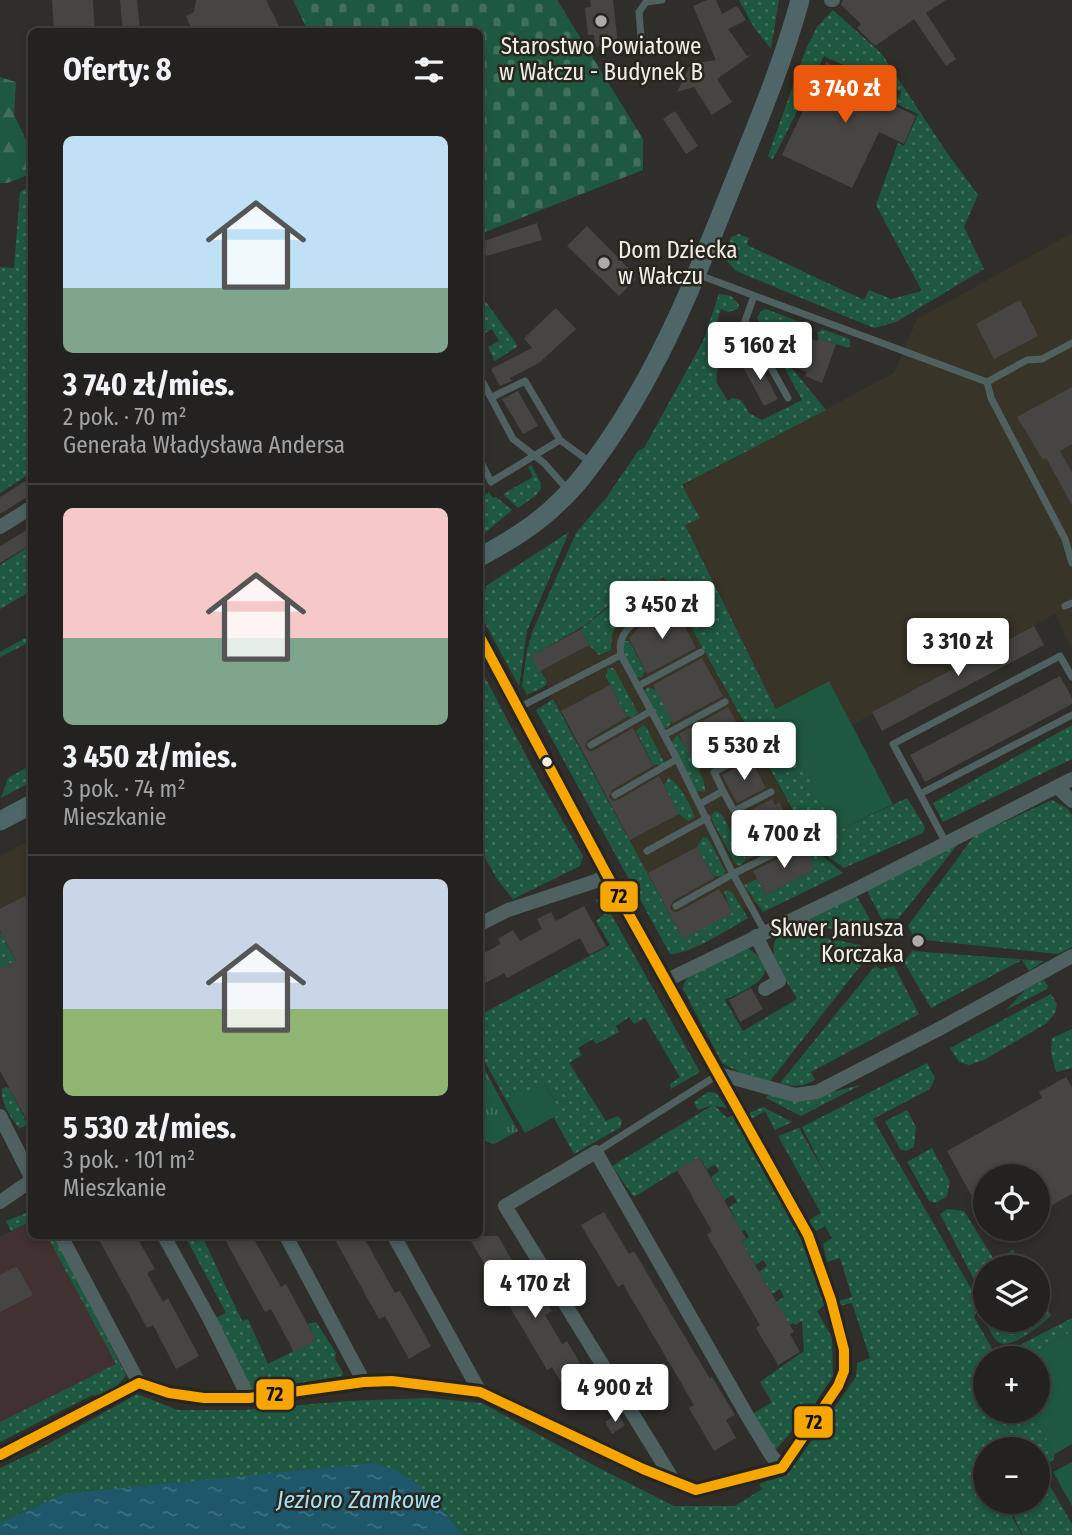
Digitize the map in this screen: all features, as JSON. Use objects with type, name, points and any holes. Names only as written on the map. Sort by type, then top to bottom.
[{"type":"main road","points":[[483,555],[520,534],[557,505],[616,430],[651,373],[697,274],[775,80],[800,0]]},
{"type":"main road","points":[[0,821],[28,806]]},
{"type":"street","points":[[0,527],[28,510]]},
{"type":"street","points":[[63,1239],[139,1383],[169,1394],[204,1398],[249,1398],[363,1382],[392,1381],[480,1392],[675,1483],[696,1490],[782,1468],[838,1386],[844,1371],[844,1350],[831,1300],[808,1235],[607,876],[483,643]]},
{"type":"street","points":[[665,981],[1072,779]]},
{"type":"street","points":[[1057,787],[1072,801]]},
{"type":"street","points":[[483,922],[508,910],[607,876]]},
{"type":"street","points":[[760,934],[779,981],[765,989]]},
{"type":"street","points":[[719,1074],[794,1095],[817,1092],[1072,956]]},
{"type":"street","points":[[0,1116],[27,1160]]},
{"type":"street","points":[[675,1483],[505,1206],[596,1152],[754,1426],[782,1468]]},
{"type":"street","points":[[0,1202],[28,1183]]},
{"type":"street","points":[[166,1239],[249,1398]]},
{"type":"street","points":[[288,1239],[363,1382]]},
{"type":"street","points":[[396,1239],[480,1392]]},
{"type":"street","points":[[0,1455],[139,1383]]},
{"type":"lane","points":[[642,50],[639,12],[646,2],[662,0]]},
{"type":"lane","points":[[697,274],[987,382]]},
{"type":"lane","points":[[754,296],[745,321],[789,398]]},
{"type":"lane","points":[[987,382],[1027,359],[1042,359],[1072,343]]},
{"type":"lane","points":[[492,397],[524,381],[560,440],[592,463]]},
{"type":"lane","points":[[483,382],[513,439],[536,457],[569,491]]},
{"type":"lane","points":[[987,382],[991,398],[1069,538],[1072,563]]},
{"type":"lane","points":[[483,466],[491,482],[560,440]]},
{"type":"lane","points":[[674,602],[630,625],[621,638],[621,655],[707,818],[760,934]]},
{"type":"lane","points":[[638,686],[701,652]]},
{"type":"lane","points":[[517,708],[621,655]]},
{"type":"lane","points":[[946,843],[893,744],[1060,656],[1072,677]]},
{"type":"lane","points":[[664,735],[725,702]]},
{"type":"lane","points":[[591,746],[651,711]]},
{"type":"lane","points":[[920,794],[1072,715]]},
{"type":"lane","points":[[752,752],[714,772],[723,791],[734,811],[771,792]]},
{"type":"lane","points":[[614,795],[677,759]]},
{"type":"lane","points":[[700,804],[723,791]]},
{"type":"lane","points":[[647,851],[707,818]]},
{"type":"lane","points":[[676,906],[804,839]]},
{"type":"lane","points":[[596,1152],[719,1074]]},
{"type":"shaded area","points":[[1072,233],[1072,649],[1055,614],[852,725],[828,681],[774,710],[685,525],[700,517],[682,486],[894,373],[917,319]]},
{"type":"shaded area","points":[[663,577],[824,868],[683,940],[531,656],[585,625],[615,600]]},
{"type":"shaded area","points":[[28,841],[28,1021],[0,968],[0,856]]},
{"type":"shaded area","points":[[28,1223],[28,1239],[49,1239],[116,1364],[0,1422],[0,1237]]},
{"type":"green space","points":[[293,0],[557,0],[643,139],[643,170],[483,233],[483,28],[307,28]]},
{"type":"green space","points":[[739,0],[779,0],[771,49],[755,29]]},
{"type":"green space","points":[[833,10],[882,54],[978,195],[964,227],[984,269],[896,322],[874,328],[736,271],[725,259],[731,237],[739,234],[749,238],[747,245],[864,300],[869,290],[891,299],[922,291],[876,205],[898,143],[904,146],[918,114],[895,103],[901,92],[824,56],[778,150],[772,160],[768,156],[806,49],[817,27]]},
{"type":"green space","points":[[0,77],[16,82],[14,115],[28,144],[28,175],[0,183]]},
{"type":"green space","points":[[28,187],[28,475],[0,493],[0,267],[14,268],[20,192]]},
{"type":"green space","points":[[719,294],[731,296],[739,305],[738,309],[728,312],[721,309],[711,343],[719,358],[716,382],[728,401],[732,398],[741,400],[749,413],[762,420],[802,400],[757,318],[761,311],[766,309],[805,324],[791,367],[826,410],[682,485],[700,518],[685,525],[836,832],[907,798],[925,827],[923,833],[844,868],[823,853],[808,837],[663,577],[615,600],[585,625],[532,656],[547,682],[545,686],[527,695],[522,686],[533,630],[576,533],[606,498],[638,451],[644,448],[703,341]]},
{"type":"green space","points":[[483,298],[518,346],[495,361],[488,347],[499,341],[492,329],[483,334]]},
{"type":"green space","points":[[822,329],[850,339],[850,346],[848,348],[819,338],[817,333]]},
{"type":"green space","points":[[531,465],[540,481],[541,489],[518,508],[503,494],[533,477],[528,467]]},
{"type":"green space","points":[[483,490],[486,494],[489,492],[493,498],[496,497],[512,510],[483,534]]},
{"type":"green space","points":[[569,532],[527,631],[519,686],[483,620],[486,586]]},
{"type":"green space","points":[[28,547],[28,593],[0,609],[0,565]]},
{"type":"green space","points":[[610,606],[618,621],[612,635],[611,650],[599,655],[580,630]]},
{"type":"green space","points":[[28,638],[28,647],[26,644],[0,657],[0,652]]},
{"type":"green space","points":[[620,641],[629,641],[645,671],[641,678],[632,676],[621,655]]},
{"type":"green space","points":[[608,668],[613,668],[616,672],[638,713],[631,718],[626,715],[606,677]]},
{"type":"green space","points":[[483,674],[583,856],[580,866],[513,899],[497,879],[483,854]]},
{"type":"green space","points":[[829,681],[893,804],[836,832],[774,710]]},
{"type":"green space","points":[[648,687],[656,690],[672,720],[668,728],[664,728],[642,694]]},
{"type":"green space","points":[[553,699],[683,939],[732,913],[724,892],[727,890],[732,892],[748,918],[699,946],[670,954],[536,710]]},
{"type":"green space","points":[[643,725],[665,764],[653,765],[636,731]]},
{"type":"green space","points":[[1072,725],[1072,759],[943,822],[933,803]]},
{"type":"green space","points":[[677,735],[695,762],[703,779],[705,792],[696,791],[671,743]]},
{"type":"green space","points":[[28,767],[28,784],[1,798],[8,778]]},
{"type":"green space","points":[[668,777],[680,789],[695,817],[688,821],[679,814],[664,785]]},
{"type":"green space","points":[[1052,800],[1068,809],[1072,815],[1072,947],[1058,954],[915,939],[908,926],[974,836]]},
{"type":"green space","points":[[717,811],[722,815],[746,858],[741,866],[736,864],[711,818]]},
{"type":"green space","points":[[795,832],[802,833],[814,849],[843,873],[763,912],[744,885],[757,879],[766,895],[815,869]]},
{"type":"green space","points":[[703,837],[708,838],[725,871],[724,876],[713,876],[697,847]]},
{"type":"green space","points":[[959,843],[898,919],[882,920],[867,891]]},
{"type":"green space","points":[[856,895],[872,923],[864,928],[861,935],[799,922]]},
{"type":"green space","points":[[595,899],[607,907],[700,1072],[671,1089],[670,1084],[680,1077],[645,1018],[634,1024],[629,1017],[616,1026],[619,1032],[596,1044],[593,1039],[578,1048],[582,1055],[569,1063],[606,1121],[618,1116],[622,1121],[621,1127],[574,1154],[554,1118],[561,1112],[545,1084],[507,1102],[483,1058],[483,1013],[610,945],[596,921],[604,914]]},
{"type":"green space","points":[[785,930],[860,945],[860,954],[865,960],[770,1081],[743,1074],[722,1063],[683,989],[690,976],[747,948],[759,957],[765,972],[754,985],[725,1000],[743,1031],[797,999],[774,954],[777,937]]},
{"type":"green space","points":[[3,932],[6,943],[28,983],[28,1021],[0,968],[0,934]]},
{"type":"green space","points":[[912,951],[1044,961],[1029,971],[1022,960],[931,1008],[904,962]]},
{"type":"green space","points":[[875,966],[881,969],[894,966],[919,1014],[811,1072],[815,1080],[798,1086],[780,1083]]},
{"type":"green space","points":[[1044,980],[1047,989],[1006,1010],[1026,989]]},
{"type":"green space","points":[[1051,994],[1057,1004],[1055,1013],[1047,1023],[984,1060],[969,1065],[959,1062],[950,1048]]},
{"type":"green space","points":[[1072,1029],[1072,1068],[1056,1072],[1051,1053],[1052,1038]]},
{"type":"green space","points":[[927,1063],[935,1078],[930,1089],[873,1119],[973,1292],[973,1332],[983,1332],[991,1346],[973,1346],[973,1423],[1038,1423],[1046,1437],[973,1437],[973,1514],[1011,1514],[1022,1535],[463,1535],[432,1497],[63,1494],[0,1523],[0,1468],[137,1394],[178,1410],[243,1410],[348,1401],[428,1398],[482,1403],[674,1506],[735,1506],[762,1489],[759,1484],[787,1475],[856,1377],[857,1363],[870,1358],[852,1303],[839,1306],[839,1301],[852,1297],[840,1258],[827,1262],[823,1244],[832,1238],[825,1226],[816,1231],[808,1221],[821,1213],[778,1136],[799,1128],[826,1175],[802,1127]]},
{"type":"green space","points":[[483,1067],[518,1131],[494,1144],[483,1140]]},
{"type":"green space","points":[[544,1083],[562,1113],[525,1133],[507,1102]]},
{"type":"green space","points":[[861,1085],[801,1116],[766,1098],[771,1092],[802,1099]]},
{"type":"green space","points":[[6,1087],[25,1119],[27,1124],[24,1127],[19,1128],[4,1104],[2,1089]]},
{"type":"green space","points":[[708,1092],[716,1093],[727,1108],[715,1106],[727,1118],[740,1112],[831,1300],[817,1311],[832,1338],[833,1376],[812,1408],[771,1455],[748,1417],[772,1402],[760,1382],[804,1351],[802,1321],[786,1327],[776,1302],[784,1297],[780,1289],[772,1294],[759,1272],[767,1266],[763,1260],[755,1265],[741,1241],[749,1237],[745,1230],[737,1234],[730,1222],[735,1218],[729,1207],[737,1202],[733,1195],[724,1200],[711,1177],[719,1171],[715,1165],[707,1169],[699,1157],[634,1197],[612,1166],[713,1105],[698,1110],[694,1102]]},
{"type":"green space","points":[[763,1107],[792,1122],[775,1130],[765,1111],[751,1119],[749,1113]]},
{"type":"green space","points":[[907,1110],[916,1127],[914,1147],[906,1151],[900,1149],[885,1121]]},
{"type":"green space","points":[[932,1148],[950,1182],[947,1196],[936,1203],[929,1201],[907,1162]]},
{"type":"green space","points":[[948,1209],[964,1211],[973,1226],[973,1241],[983,1241],[991,1255],[973,1255],[973,1278],[940,1214]]},
{"type":"green space","points":[[28,1212],[28,1222],[11,1231],[6,1221]]},
{"type":"green space","points":[[49,1239],[56,1239],[126,1375],[107,1393],[92,1395],[0,1442],[0,1422],[116,1364]]},
{"type":"green space","points":[[187,1239],[203,1239],[242,1321],[248,1319],[268,1364],[316,1340],[308,1324],[316,1322],[336,1353],[335,1359],[342,1376],[253,1392],[213,1319],[226,1313]]},
{"type":"green space","points":[[1072,1318],[1072,1331],[1045,1346],[1018,1346],[1050,1332],[1050,1329]]},
{"type":"green space","points":[[1072,1331],[1072,1444],[1055,1454],[1050,1445],[1050,1437],[1046,1437],[1038,1423],[1050,1423],[1050,1346],[1045,1346]]},
{"type":"green space","points":[[991,1332],[1030,1332],[1010,1343],[1003,1344],[994,1338]]},
{"type":"green space","points":[[1050,1445],[1055,1454],[1050,1462]]},
{"type":"green space","points":[[1072,1462],[1072,1506],[1053,1472]]},
{"type":"green space","points":[[1050,1486],[1072,1524],[1072,1535],[1023,1535],[1012,1514],[1050,1514]]},
{"type":"water","name":"Jezioro Zamkowe","points":[[374,1463],[414,1482],[463,1535],[0,1535],[0,1523],[63,1494]]},
{"type":"building","points":[[52,0],[93,0],[95,28],[54,28]]},
{"type":"building","points":[[120,0],[137,0],[140,28],[123,28]]},
{"type":"building","points":[[196,0],[266,0],[280,28],[191,28],[186,16],[194,12]]},
{"type":"building","name":"Starostwo Powiatowe w Wałczu - Budynek B","points":[[590,0],[613,0],[618,45],[595,47],[594,35],[588,35],[585,8],[591,7]]},
{"type":"building","points":[[707,0],[716,0],[722,14],[737,6],[746,20],[728,29],[747,56],[751,55],[717,79],[732,102],[712,115],[694,87],[677,92],[691,64],[716,60],[693,6]]},
{"type":"building","points":[[843,0],[946,0],[926,13],[956,59],[946,66],[914,19],[875,46],[857,28],[861,24],[841,5]]},
{"type":"building","points":[[826,62],[895,95],[891,104],[916,116],[904,144],[879,132],[852,188],[782,155]]},
{"type":"building","points":[[675,111],[698,146],[686,154],[663,119]]},
{"type":"building","points":[[537,223],[542,240],[486,256],[483,241]]},
{"type":"building","name":"Dom Dziecka w Wałczu","points":[[587,226],[636,279],[619,296],[567,246]]},
{"type":"building","points":[[1020,300],[1038,336],[994,359],[976,324]]},
{"type":"building","points":[[556,308],[576,329],[539,363],[500,386],[491,369],[532,348],[524,338]]},
{"type":"building","points":[[802,336],[836,344],[822,383],[805,376],[807,372],[791,367]]},
{"type":"building","points":[[756,358],[778,399],[764,406],[742,365]]},
{"type":"building","points":[[1072,387],[1072,444],[1060,451],[1072,472],[1072,505],[1046,458],[1043,460],[1017,417]]},
{"type":"building","points":[[518,391],[538,426],[523,434],[502,399]]},
{"type":"building","points":[[28,480],[28,496],[0,514],[0,497]]},
{"type":"building","points":[[28,529],[28,546],[0,563],[0,546]]},
{"type":"building","points":[[660,579],[669,597],[633,616],[622,627],[610,606]]},
{"type":"building","points":[[675,608],[696,648],[647,674],[629,638],[640,626]]},
{"type":"building","points":[[1034,626],[1044,645],[882,731],[872,712]]},
{"type":"building","points":[[580,630],[589,645],[540,671],[531,656]]},
{"type":"building","points":[[702,658],[723,696],[673,723],[653,685]]},
{"type":"building","points":[[1060,676],[1072,698],[1072,704],[925,782],[910,755]]},
{"type":"building","points":[[610,685],[627,717],[588,740],[585,747],[593,751],[633,728],[653,766],[612,790],[609,797],[613,801],[618,800],[659,776],[679,814],[630,840],[561,711]]},
{"type":"building","points":[[728,707],[748,744],[744,746],[745,749],[698,770],[679,734]]},
{"type":"building","points":[[751,760],[766,788],[737,803],[722,775]]},
{"type":"building","points":[[772,799],[775,805],[779,802],[797,836],[747,860],[730,829],[744,821],[741,815]]},
{"type":"building","points":[[803,846],[815,869],[766,895],[753,871]]},
{"type":"building","points":[[697,847],[714,878],[673,901],[670,908],[674,912],[679,911],[719,889],[733,913],[683,939],[648,873]]},
{"type":"building","points":[[25,896],[28,897],[28,1123],[0,1071],[0,968],[16,960],[0,931],[0,909]]},
{"type":"building","points":[[584,906],[606,946],[589,955],[580,938],[507,978],[504,973],[483,984],[483,953],[501,944],[498,939],[513,930],[520,941],[542,929],[537,919],[551,912],[556,921]]},
{"type":"building","points":[[751,988],[763,1009],[740,1022],[729,1000]]},
{"type":"building","points":[[1066,1077],[1072,1087],[1072,1194],[1050,1206],[1050,1164],[973,1164],[973,1198],[947,1151],[1042,1098],[1039,1092]]},
{"type":"building","points":[[699,1157],[746,1238],[741,1241],[794,1332],[790,1334],[800,1352],[778,1365],[756,1328],[760,1325],[707,1235],[712,1231],[677,1170]]},
{"type":"building","points":[[604,1212],[629,1254],[634,1251],[710,1379],[712,1377],[735,1415],[726,1420],[736,1438],[714,1451],[689,1408],[694,1405],[623,1284],[618,1287],[581,1225]]},
{"type":"building","points":[[498,1236],[523,1279],[531,1274],[552,1311],[545,1315],[562,1344],[567,1341],[600,1397],[577,1410],[552,1367],[547,1370],[470,1239]]},
{"type":"building","points":[[99,1239],[138,1239],[155,1269],[147,1273],[163,1302],[168,1298],[199,1356],[176,1369],[153,1325],[147,1328]]},
{"type":"building","points":[[225,1239],[254,1239],[281,1287],[286,1284],[316,1340],[294,1352],[271,1309],[265,1312]]},
{"type":"building","points":[[335,1239],[365,1239],[395,1293],[400,1291],[431,1346],[409,1359],[385,1316],[379,1319]]},
{"type":"building","points":[[15,1267],[33,1295],[0,1312],[0,1275]]},
{"type":"building","points":[[617,1413],[625,1425],[612,1434],[605,1422]]},
{"type":"transit line","name":"72","points":[[0,1455],[139,1383],[169,1393],[204,1398],[249,1398],[364,1382],[392,1381],[480,1392],[643,1469],[696,1490],[782,1468],[838,1386],[844,1371],[844,1350],[831,1300],[808,1235],[607,875],[483,643]]},
{"type":"place","name":"Starostwo Powiatowe w Wałczu - Budynek B","points":[[601,21]]},
{"type":"place","name":"Dom Dziecka w Wałczu","points":[[604,263]]},
{"type":"place","name":"Skwer Janusza Korczaka","points":[[918,941]]}]
